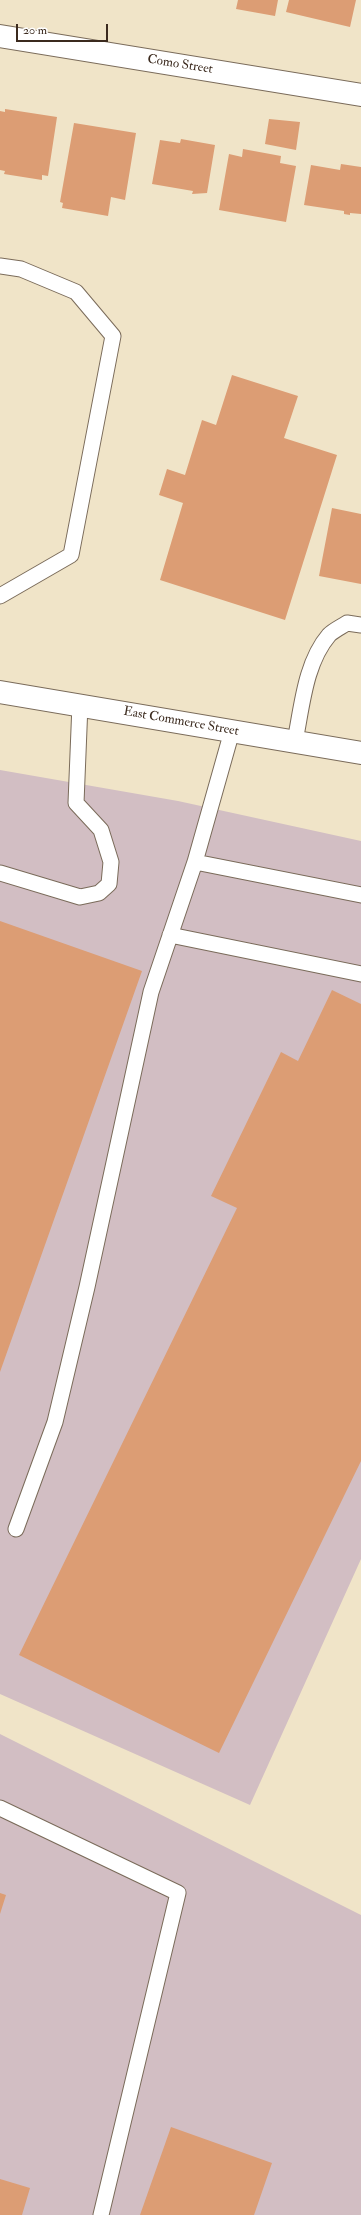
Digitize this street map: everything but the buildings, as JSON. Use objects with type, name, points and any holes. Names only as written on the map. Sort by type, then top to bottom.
[{"type":"main road","name":"Como Street","points":[[0,36],[361,95]]},
{"type":"main road","name":"East Commerce Street","points":[[0,692],[80,704],[361,753]]},
{"type":"lane","points":[[0,266],[21,269],[76,292],[113,336],[71,555],[0,596]]},
{"type":"lane","points":[[295,742],[309,677],[319,650],[330,634],[347,623],[361,625]]},
{"type":"lane","points":[[0,873],[80,897],[99,894],[109,884],[111,862],[101,830],[76,804],[80,704]]},
{"type":"lane","points":[[16,1529],[55,1422],[87,1287],[151,992],[194,862],[232,731]]},
{"type":"lane","points":[[194,862],[361,895]]},
{"type":"lane","points":[[170,935],[361,974]]},
{"type":"lane","points":[[0,1808],[178,1893],[101,2215]]},
{"type":"shaded area","points":[[0,770],[178,801],[361,841],[361,1559],[250,1805],[0,1694]]},
{"type":"shaded area","points":[[0,1734],[361,1915],[361,2215],[0,2215]]}]
